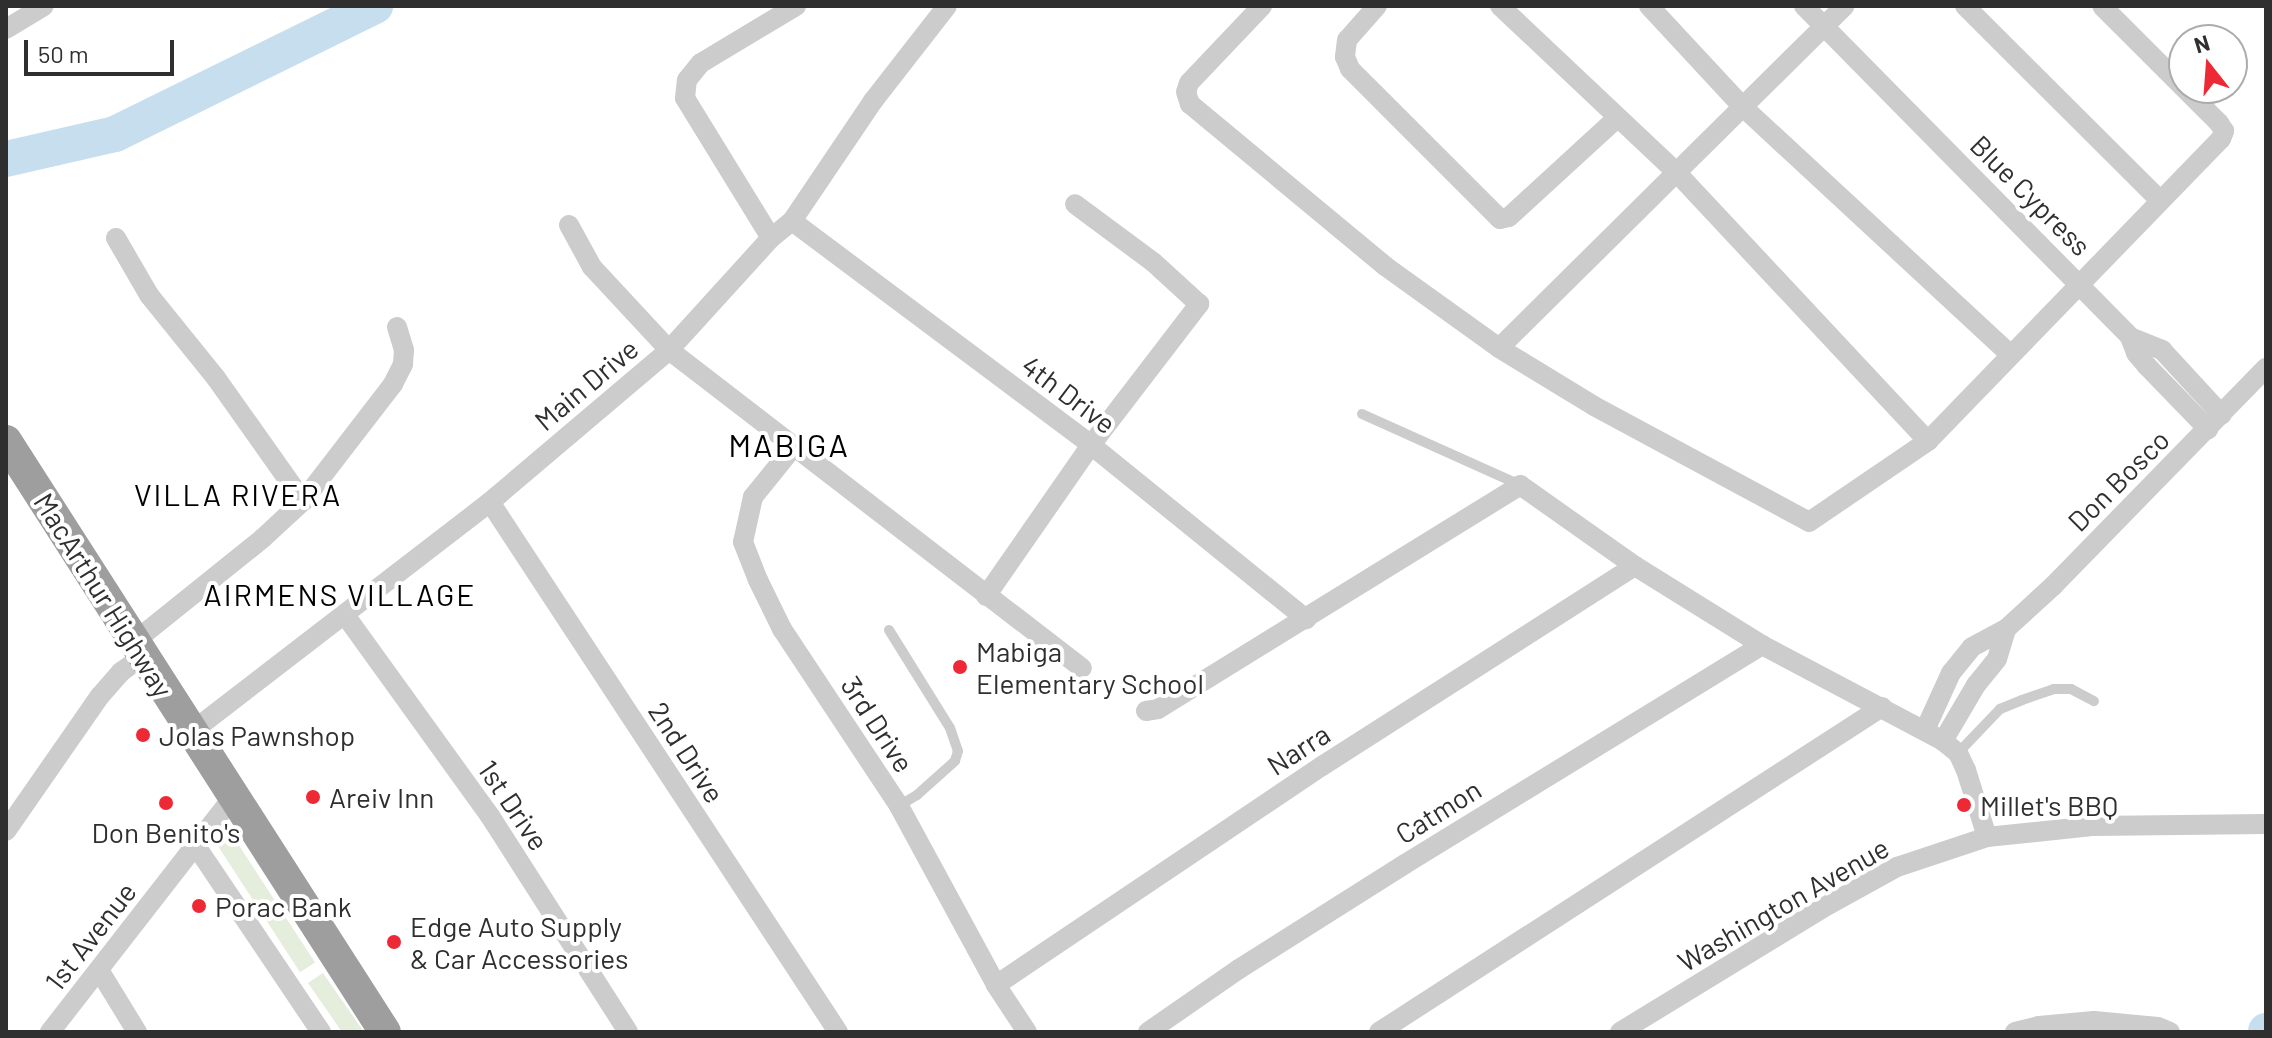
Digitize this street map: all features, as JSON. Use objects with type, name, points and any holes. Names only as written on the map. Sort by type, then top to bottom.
[{"type":"highway","name":"MacArthur Highway","points":[[6,441],[190,733],[385,1032]]},
{"type":"street","points":[[6,29],[44,6]]},
{"type":"street","points":[[771,238],[685,98],[687,80],[701,63],[796,6]]},
{"type":"street","name":"Main Drive","points":[[190,733],[490,502],[669,350],[771,238],[792,221],[873,101],[947,6]]},
{"type":"street","points":[[1262,6],[1189,83],[1186,92],[1190,104],[1385,266],[1499,348],[1594,406],[1809,522],[1928,441],[2221,139],[2224,131],[2102,6]]},
{"type":"street","points":[[1377,6],[1347,40],[1345,57],[1350,69],[1492,216],[1500,219],[1509,217],[1617,118]]},
{"type":"street","points":[[1500,6],[1677,173],[1928,441]]},
{"type":"street","points":[[1649,6],[1743,107],[2010,354]]},
{"type":"street","name":"Blue Cypress","points":[[1804,6],[2130,337],[2136,353],[2147,366],[2215,422]]},
{"type":"street","points":[[1499,348],[1845,6]]},
{"type":"street","points":[[1965,6],[2160,200]]},
{"type":"street","points":[[986,596],[1091,445],[1199,304],[1153,262],[1075,204]]},
{"type":"street","name":"4th Drive","points":[[792,221],[1091,445],[1306,619]]},
{"type":"street","points":[[569,225],[592,267],[669,350],[1082,668]]},
{"type":"street","points":[[116,238],[149,295],[216,378],[303,501]]},
{"type":"street","points":[[6,831],[100,696],[139,648],[303,501],[393,384],[403,364],[404,350],[397,327]]},
{"type":"street","name":"Don Bosco","points":[[1925,730],[1951,673],[1972,647],[2006,629],[2053,586],[2266,368]]},
{"type":"street","name":"3rd Drive","points":[[795,445],[753,497],[743,542],[782,629],[899,806],[996,985],[1027,1032]]},
{"type":"street","points":[[1146,711],[1158,709],[1520,485],[1635,566],[1762,645],[1925,730],[1950,747],[1973,788],[1987,837]]},
{"type":"street","name":"2nd Drive","points":[[490,502],[838,1032]]},
{"type":"street","name":"Narra","points":[[996,985],[1322,766],[1635,566]]},
{"type":"street","name":"1st Drive","points":[[345,615],[490,816],[628,1032]]},
{"type":"street","name":"Don Bosco","points":[[1950,747],[1976,685],[1997,659],[2006,629]]},
{"type":"street","name":"Catmon","points":[[1148,1032],[1366,888],[1762,645]]},
{"type":"street","points":[[1379,1032],[1882,707]]},
{"type":"street","name":"1st Avenue","points":[[50,1032],[232,798]]},
{"type":"street","name":"Washington Avenue","points":[[1620,1032],[1897,867],[1987,837],[2060,828],[2266,824]]},
{"type":"street","points":[[196,846],[321,1032]]},
{"type":"street","points":[[99,970],[137,1032]]},
{"type":"street","points":[[2015,1032],[2039,1026],[2094,1021],[2158,1027],[2170,1032]]},
{"type":"lane","points":[[1362,414],[1520,485]]},
{"type":"lane","points":[[889,630],[950,728],[958,751],[955,761],[917,795],[899,806]]},
{"type":"lane","points":[[1950,747],[2000,709],[2022,700],[2071,689],[2094,701]]},
{"type":"green space","points":[[229,830],[315,963],[300,972],[214,840]]},
{"type":"green space","points":[[323,973],[364,1032],[342,1032],[308,983]]},
{"type":"waterway","points":[[6,159],[115,134],[375,6]]},
{"type":"place","name":"Mabiga Elementary School","points":[[960,667]]},
{"type":"place","name":"Jolas Pawnshop","points":[[143,735]]},
{"type":"place","name":"Areiv Inn","points":[[313,797]]},
{"type":"place","name":"Don Benito's","points":[[166,803]]},
{"type":"place","name":"Millet's BBQ","points":[[1964,805]]},
{"type":"place","name":"Porac Bank","points":[[199,906]]},
{"type":"place","name":"Edge Auto Supply & Car Accessories","points":[[394,942]]},
{"type":"district","name":"MABIGA","points":[[789,444]]},
{"type":"district","name":"VILLA RIVERA","points":[[238,494]]},
{"type":"district","name":"AIRMENS VILLAGE","points":[[340,594]]}]
